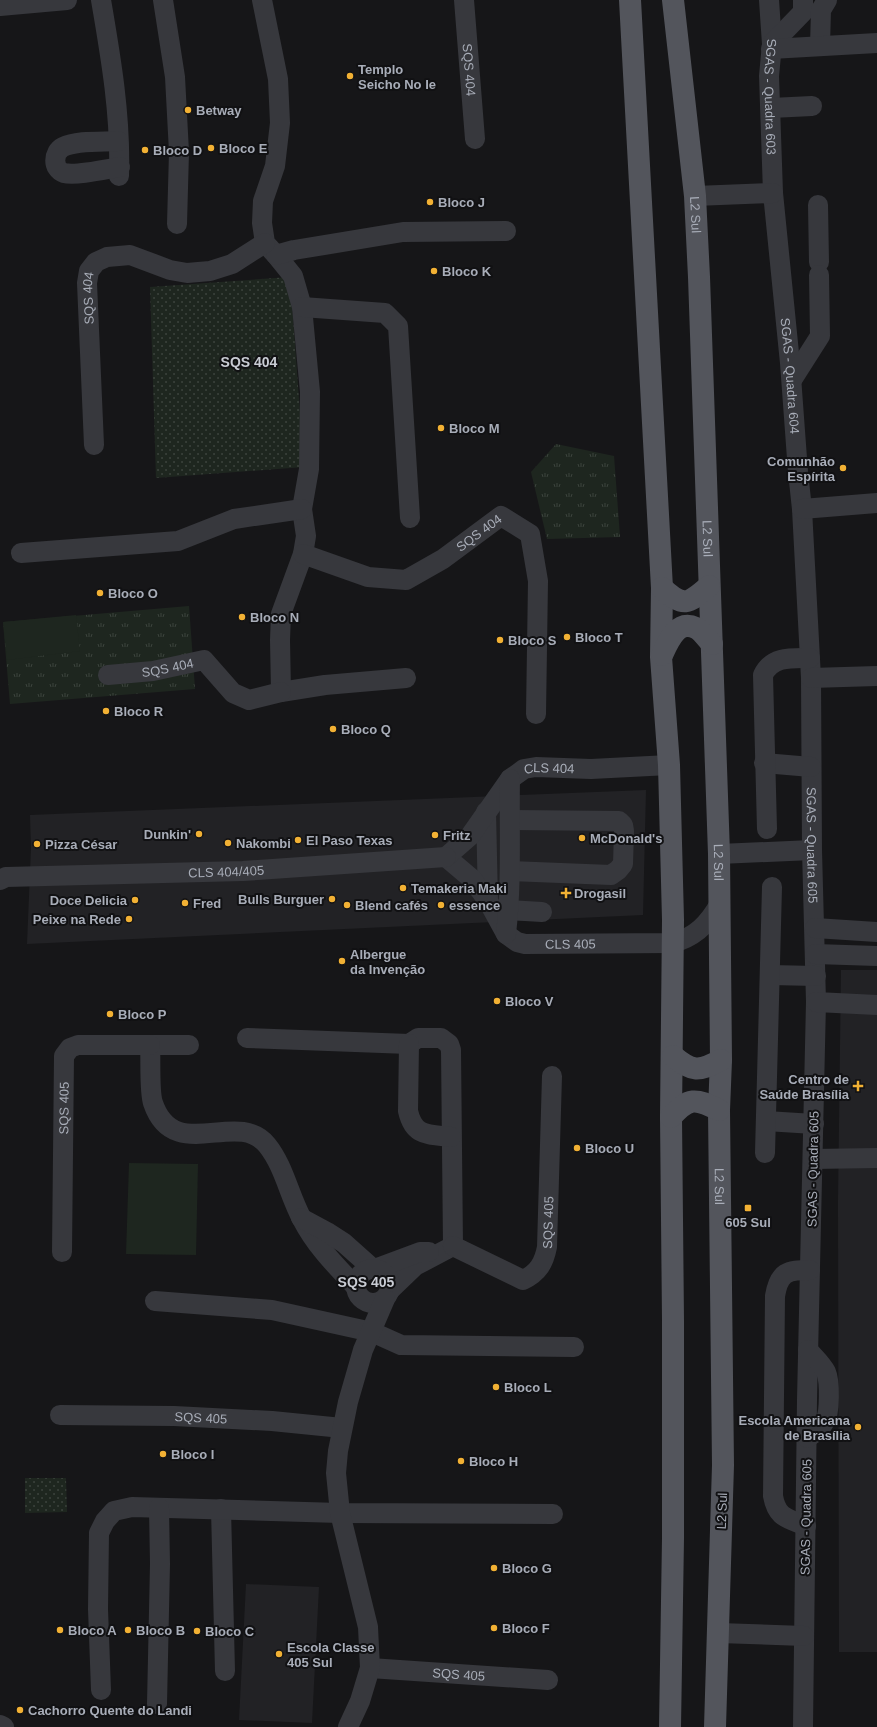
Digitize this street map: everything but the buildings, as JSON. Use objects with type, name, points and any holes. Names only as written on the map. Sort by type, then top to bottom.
[{"type":"main road","points":[[630,0],[662,588],[661,657],[669,765],[672,943],[673,1056],[671,1117],[674,1321],[670,1727]]},
{"type":"main road","name":"L2 Sul","points":[[673,0],[695,196],[719,854],[721,1060],[719,1110],[723,1465],[715,1727]]},
{"type":"main road","points":[[662,588],[678,601],[686,601],[693,599],[709,586]]},
{"type":"main road","points":[[661,657],[668,640],[674,632],[680,628],[689,626],[697,628],[712,644]]},
{"type":"main road","points":[[673,1056],[689,1068],[696,1069],[707,1067],[721,1060]]},
{"type":"main road","points":[[671,1117],[681,1106],[688,1102],[706,1103],[719,1110]]},
{"type":"street","points":[[0,6],[24,2],[67,0]]},
{"type":"street","points":[[101,0],[113,71],[118,141],[120,172],[65,173],[59,170],[55,164],[55,155],[62,147],[74,143],[118,141]]},
{"type":"street","points":[[163,0],[175,78],[179,152],[177,224]]},
{"type":"street","points":[[262,0],[278,79],[280,123],[275,166],[263,201],[262,223],[270,249],[293,276],[302,306],[310,392],[309,469],[302,509],[306,536],[303,554],[281,614],[281,692]]},
{"type":"street","name":"SQS 404","points":[[464,0],[475,139]]},
{"type":"street","name":"SGAS - Quadra 603","points":[[769,0],[772,47],[770,76],[773,194]]},
{"type":"street","points":[[772,47],[803,12],[803,0]]},
{"type":"street","points":[[820,46],[821,10],[827,0]]},
{"type":"street","points":[[772,47],[877,43]]},
{"type":"street","points":[[771,108],[812,106]]},
{"type":"street","points":[[695,196],[773,194]]},
{"type":"street","name":"SGAS - Quadra 604","points":[[773,194],[792,380],[802,509],[811,678]]},
{"type":"street","points":[[792,380],[820,336],[818,205]]},
{"type":"street","name":"SQS 404","points":[[94,445],[87,283],[89,271],[96,262],[107,257],[130,255],[170,270],[187,273],[210,271],[270,249],[294,250],[403,232],[506,231]]},
{"type":"street","points":[[302,306],[385,313],[398,326],[410,518]]},
{"type":"street","points":[[802,509],[877,503]]},
{"type":"street","points":[[21,553],[178,541],[234,519],[302,509]]},
{"type":"street","name":"SQS 404","points":[[303,554],[368,577],[406,580],[442,559],[501,516],[530,534],[538,581],[536,714]]},
{"type":"street","points":[[767,830],[764,763],[763,675],[769,666],[784,658],[810,658]]},
{"type":"street","name":"SQS 404","points":[[108,675],[153,670],[204,660],[233,693],[249,700],[281,692],[325,685],[406,678]]},
{"type":"street","points":[[811,678],[877,676]]},
{"type":"street","name":"SGAS - Quadra 605","points":[[803,1727],[808,1350],[816,1002],[816,954],[812,850],[811,678]]},
{"type":"street","points":[[764,763],[811,767]]},
{"type":"street","name":"CLS 404","points":[[446,857],[462,845],[478,827],[486,812],[510,779],[524,769],[536,767],[591,769],[669,765]]},
{"type":"street","points":[[506,934],[510,871],[510,779]]},
{"type":"street","points":[[510,814],[538,810]]},
{"type":"street","points":[[486,812],[488,901]]},
{"type":"street","points":[[510,814],[618,821],[623,825],[624,831],[622,864],[618,870],[611,875],[510,871]]},
{"type":"street","points":[[719,854],[812,850]]},
{"type":"street","points":[[446,857],[472,879],[488,901],[506,934]]},
{"type":"street","name":"CLS 404/405","points":[[2,877],[243,871],[446,857]]},
{"type":"street","points":[[765,1153],[772,887]]},
{"type":"street","name":"CLS 405","points":[[506,934],[517,942],[525,944],[672,943],[686,939],[701,929],[712,916],[720,902]]},
{"type":"street","points":[[508,910],[542,912]]},
{"type":"street","points":[[815,928],[877,932]]},
{"type":"street","points":[[816,954],[877,956]]},
{"type":"street","points":[[770,975],[816,976]]},
{"type":"street","points":[[816,1002],[877,1005]]},
{"type":"street","points":[[150,1045],[152,1102],[160,1118],[178,1132],[188,1134],[230,1131],[247,1133],[266,1144],[275,1157],[301,1218],[316,1243],[358,1292],[369,1303],[375,1303],[387,1294],[416,1266],[446,1250],[451,1137],[451,1050],[449,1044],[441,1038],[423,1037],[418,1038],[409,1044],[247,1038]]},
{"type":"street","points":[[409,1044],[408,1111],[410,1121],[415,1129],[422,1134],[451,1137]]},
{"type":"street","name":"SQS 405","points":[[62,1252],[64,1056],[70,1048],[78,1045],[189,1045]]},
{"type":"street","name":"SQS 405","points":[[374,1268],[420,1252],[446,1250],[523,1280],[533,1276],[545,1258],[547,1247],[552,1076]]},
{"type":"street","points":[[766,1121],[814,1124]]},
{"type":"street","points":[[813,1159],[877,1158]]},
{"type":"street","points":[[301,1218],[344,1243],[374,1268],[382,1270],[390,1279],[387,1294],[366,1331]]},
{"type":"street","points":[[348,1727],[360,1701],[370,1668],[368,1627],[340,1513],[336,1473],[342,1428],[363,1350],[366,1331],[358,1292],[358,1277],[366,1270],[374,1268]]},
{"type":"street","points":[[806,1526],[781,1514],[776,1508],[773,1496],[775,1296],[779,1282],[787,1272],[795,1270],[810,1270]]},
{"type":"street","points":[[155,1301],[272,1310],[366,1331],[401,1345],[574,1347]]},
{"type":"street","name":"SQS 405","points":[[60,1415],[174,1416],[272,1420],[342,1428]]},
{"type":"street","points":[[101,1690],[98,1609],[99,1533],[105,1521],[114,1511],[132,1507],[340,1513],[553,1514]]},
{"type":"street","points":[[157,1704],[160,1564],[159,1508]]},
{"type":"street","points":[[221,1509],[225,1671]]},
{"type":"street","points":[[719,1633],[804,1636]]},
{"type":"street","name":"SQS 405","points":[[370,1668],[548,1680]]},
{"type":"street","points":[[339,1727],[360,1701]]},
{"type":"street","points":[[0,1725],[4,1727]]},
{"type":"shaded area","points":[[646,790],[643,915],[27,944],[31,848],[30,815]]},
{"type":"shaded area","name":"Escola Americana de Brasília","points":[[841,970],[877,970],[877,1652],[839,1652],[838,1202]]},
{"type":"shaded area","name":"Escola Classe 405 Sul","points":[[246,1584],[319,1587],[312,1723],[239,1720]]},
{"type":"green space","points":[[290,277],[304,467],[156,478],[150,287]]},
{"type":"green space","points":[[556,444],[614,456],[620,537],[547,539],[531,472]]},
{"type":"green space","points":[[189,606],[195,689],[10,704],[3,622]]},
{"type":"green space","points":[[76,615],[80,651],[7,660],[3,622]]},
{"type":"green space","points":[[129,1163],[198,1164],[196,1255],[126,1254]]},
{"type":"green space","points":[[25,1478],[66,1478],[67,1512],[25,1513]]},
{"type":"place","name":"Templo Seicho No Ie","points":[[350,76]]},
{"type":"place","name":"Betway","points":[[188,110]]},
{"type":"place","name":"Bloco E","points":[[211,148]]},
{"type":"place","name":"Bloco D","points":[[145,150]]},
{"type":"place","name":"Bloco J","points":[[430,202]]},
{"type":"place","name":"Bloco K","points":[[434,271]]},
{"type":"place","name":"Bloco M","points":[[441,428]]},
{"type":"place","name":"Comunhão Espírita","points":[[843,468]]},
{"type":"place","name":"Bloco O","points":[[100,593]]},
{"type":"place","name":"Bloco N","points":[[242,617]]},
{"type":"place","name":"Bloco T","points":[[567,637]]},
{"type":"place","name":"Bloco S","points":[[500,640]]},
{"type":"place","name":"Bloco R","points":[[106,711]]},
{"type":"place","name":"Bloco Q","points":[[333,729]]},
{"type":"place","name":"Dunkin'","points":[[199,834]]},
{"type":"place","name":"Fritz","points":[[435,835]]},
{"type":"place","name":"McDonald's","points":[[582,838]]},
{"type":"place","name":"El Paso Texas","points":[[298,840]]},
{"type":"place","name":"Nakombi","points":[[228,843]]},
{"type":"place","name":"Pizza César","points":[[37,844]]},
{"type":"place","name":"Temakeria Maki","points":[[403,888]]},
{"type":"place","name":"Drogasil","points":[[566,893]]},
{"type":"place","name":"Bulls Burguer","points":[[332,899]]},
{"type":"place","name":"Doce Delicia","points":[[135,900]]},
{"type":"place","name":"Fred","points":[[185,903]]},
{"type":"place","name":"Blend cafés","points":[[347,905]]},
{"type":"place","name":"essence","points":[[441,905]]},
{"type":"place","name":"Peixe na Rede","points":[[129,919]]},
{"type":"place","name":"Albergue da Invenção","points":[[342,961]]},
{"type":"place","name":"Bloco V","points":[[497,1001]]},
{"type":"place","name":"Bloco P","points":[[110,1014]]},
{"type":"place","name":"Centro de Saúde Brasília","points":[[858,1086]]},
{"type":"place","name":"Bloco U","points":[[577,1148]]},
{"type":"place","name":"605 Sul","points":[[748,1208]]},
{"type":"place","name":"Bloco L","points":[[496,1387]]},
{"type":"place","name":"Escola Americana de Brasília","points":[[858,1427]]},
{"type":"place","name":"Bloco I","points":[[163,1454]]},
{"type":"place","name":"Bloco H","points":[[461,1461]]},
{"type":"place","name":"Bloco G","points":[[494,1568]]},
{"type":"place","name":"Bloco F","points":[[494,1628]]},
{"type":"place","name":"Bloco A","points":[[60,1630]]},
{"type":"place","name":"Bloco B","points":[[128,1630]]},
{"type":"place","name":"Bloco C","points":[[197,1631]]},
{"type":"place","name":"Escola Classe 405 Sul","points":[[279,1654]]},
{"type":"place","name":"Cachorro Quente do Landi","points":[[20,1710]]},
{"type":"district","name":"SQS 404","points":[[249,362]]},
{"type":"district","name":"SQS 405","points":[[366,1282]]}]
